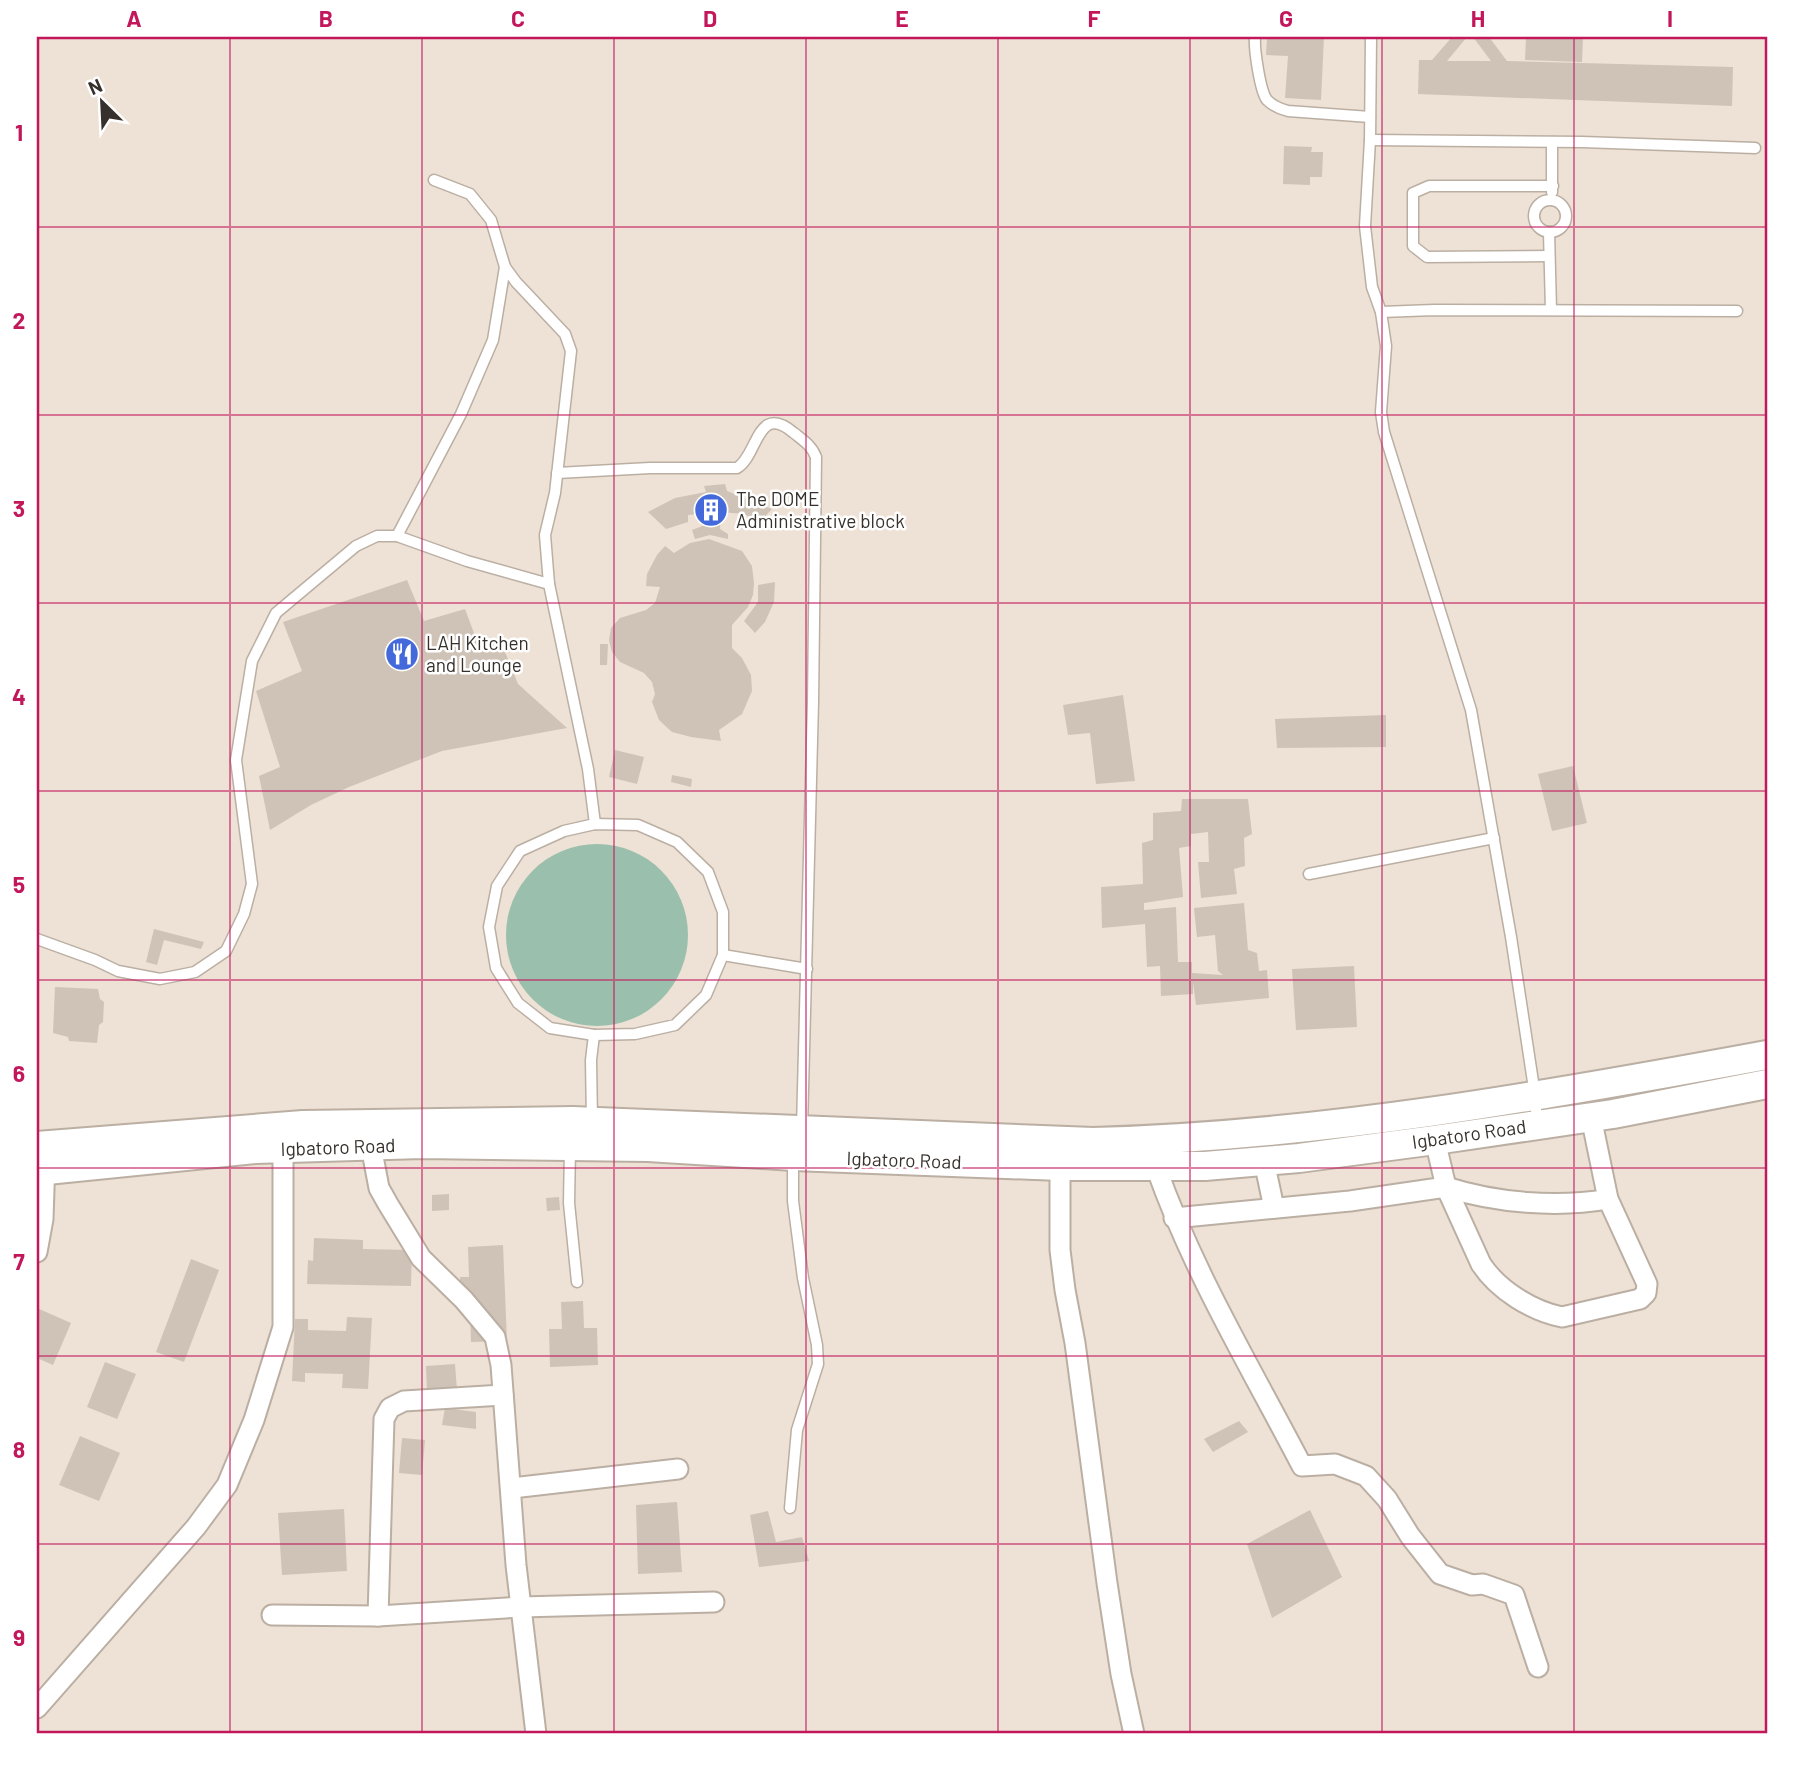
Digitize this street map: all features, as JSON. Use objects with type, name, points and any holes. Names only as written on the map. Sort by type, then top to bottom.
[{"type":"street","name":"Igbatoro Road","points":[[41,1158],[371,1146],[422,1133],[592,1121],[1093,1142],[1149,1140],[1248,1134],[1353,1123],[1767,1055]]},
{"type":"street","name":"Igbatoro Road","points":[[41,1158],[303,1125],[570,1146],[648,1147],[793,1156],[1060,1166],[1205,1166],[1435,1140],[1591,1117],[1767,1084]]},
{"type":"street","points":[[1435,1140],[1446,1187],[1488,1275],[1506,1292],[1551,1315],[1562,1317],[1640,1299],[1646,1293],[1647,1284],[1608,1199],[1591,1117]]},
{"type":"street","points":[[371,1146],[379,1188],[421,1258],[464,1300],[495,1337],[501,1365],[516,1565],[536,1734]]},
{"type":"street","points":[[37,1708],[197,1527],[227,1485],[254,1420],[283,1327],[283,1149]]},
{"type":"street","points":[[37,1252],[43,1219],[41,1158]]},
{"type":"street","points":[[1264,1161],[1274,1208]]},
{"type":"street","points":[[1060,1166],[1060,1250],[1065,1290],[1075,1343],[1121,1674],[1134,1734]]},
{"type":"street","points":[[1156,1167],[1194,1263],[1302,1466],[1335,1464],[1366,1476],[1387,1499],[1410,1536],[1440,1574],[1472,1585],[1483,1584],[1514,1595],[1538,1667]]},
{"type":"street","points":[[1174,1218],[1350,1201],[1446,1187],[1474,1196],[1515,1202],[1592,1202],[1608,1199]]},
{"type":"street","points":[[378,1615],[384,1419],[390,1408],[404,1401],[503,1395]]},
{"type":"street","points":[[512,1488],[678,1469]]},
{"type":"street","points":[[272,1615],[378,1615],[521,1607],[713,1602]]},
{"type":"lane","points":[[1255,37],[1254,46],[1266,99],[1276,107],[1288,111],[1370,117]]},
{"type":"lane","points":[[1371,37],[1370,140],[1365,226],[1372,287],[1381,312],[1386,346],[1381,412],[1384,432],[1471,710],[1535,1095],[1537,1125]]},
{"type":"lane","points":[[1370,140],[1755,148]]},
{"type":"lane","points":[[1552,142],[1552,199]]},
{"type":"lane","points":[[434,180],[470,194],[491,220],[505,267],[565,334],[571,351],[557,472],[545,535],[548,584],[588,769],[595,824]]},
{"type":"lane","points":[[1549,256],[1427,257],[1413,246],[1413,193],[1429,186],[1553,186]]},
{"type":"lane","points":[[1552,199],[1560,202],[1566,217],[1563,225],[1549,232],[1539,229],[1533,220],[1534,209],[1541,201],[1552,199]]},
{"type":"lane","points":[[1549,232],[1551,310]]},
{"type":"lane","points":[[397,536],[461,414],[493,340],[505,267]]},
{"type":"lane","points":[[1381,312],[1737,311]]},
{"type":"lane","points":[[557,472],[737,468],[745,462],[753,442],[764,427],[775,423],[785,425],[812,448],[816,457],[802,1129]]},
{"type":"lane","points":[[37,939],[118,971],[160,979],[195,972],[226,951],[244,914],[252,884],[236,760],[252,661],[276,613],[356,547],[377,536],[397,536],[467,561],[548,584]]},
{"type":"lane","points":[[595,824],[638,825],[658,833],[677,842],[708,872],[723,912],[723,955],[706,995],[675,1025],[635,1034],[594,1035],[550,1028],[517,1003],[496,968],[489,927],[497,887],[520,851],[564,831],[595,824]]},
{"type":"lane","points":[[1310,874],[1494,838]]},
{"type":"lane","points":[[723,955],[807,968]]},
{"type":"lane","points":[[592,1121],[591,1060],[594,1035]]},
{"type":"lane","points":[[570,1146],[569,1203],[577,1282]]},
{"type":"lane","points":[[790,1508],[797,1430],[818,1364],[793,1201],[793,1156]]},
{"type":"green space","points":[[597,844],[632,851],[648,859],[661,871],[673,884],[681,900],[688,935],[681,970],[673,986],[661,999],[648,1011],[632,1019],[597,1026],[562,1019],[546,1011],[533,999],[521,986],[513,970],[506,935],[513,900],[521,884],[533,871],[546,859],[562,851]]},
{"type":"building","points":[[1267,37],[1324,37],[1321,100],[1285,98],[1288,56],[1266,55]]},
{"type":"building","points":[[1452,37],[1467,37],[1447,61],[1491,61],[1473,37],[1489,37],[1507,61],[1733,67],[1732,106],[1418,94],[1419,60],[1432,60]]},
{"type":"building","points":[[1526,37],[1583,37],[1582,62],[1525,60]]},
{"type":"building","points":[[1284,146],[1312,147],[1311,152],[1323,152],[1322,177],[1310,177],[1310,185],[1283,184]]},
{"type":"building","name":"The DOME Administrative block","points":[[725,484],[727,491],[772,509],[760,522],[744,514],[721,512],[720,529],[728,534],[728,539],[710,535],[695,539],[692,530],[705,525],[707,513],[688,515],[688,522],[666,529],[648,512],[675,498],[706,492],[704,486]]},
{"type":"building","points":[[709,539],[742,551],[752,566],[754,583],[748,607],[732,625],[732,648],[742,658],[751,675],[752,691],[742,714],[719,730],[721,741],[672,732],[659,720],[652,702],[655,694],[652,682],[644,673],[620,662],[612,652],[609,640],[611,628],[620,618],[646,610],[655,603],[660,587],[646,586],[647,574],[665,546],[674,553],[690,543]]},
{"type":"building","points":[[407,580],[424,621],[465,609],[480,649],[501,642],[518,684],[567,728],[442,751],[349,787],[311,805],[270,830],[259,776],[280,767],[256,691],[302,671],[283,622]]},
{"type":"building","points":[[775,582],[774,602],[765,622],[755,633],[744,621],[758,602],[758,585]]},
{"type":"building","points":[[600,644],[608,644],[607,665],[600,665]]},
{"type":"building","points":[[1123,695],[1135,781],[1096,784],[1090,733],[1068,735],[1063,705]]},
{"type":"building","points":[[1386,715],[1386,747],[1277,748],[1275,719]]},
{"type":"building","points":[[615,750],[644,757],[637,784],[609,777]]},
{"type":"building","points":[[1573,766],[1587,823],[1552,831],[1538,774]]},
{"type":"building","points":[[672,775],[692,779],[691,787],[671,782]]},
{"type":"building","points":[[1182,799],[1248,799],[1252,834],[1244,838],[1245,866],[1234,869],[1237,894],[1201,898],[1198,862],[1209,862],[1208,832],[1191,834],[1191,846],[1179,848],[1183,897],[1144,903],[1144,910],[1176,907],[1178,962],[1192,962],[1192,973],[1223,975],[1218,971],[1215,935],[1197,937],[1194,908],[1244,903],[1248,950],[1257,953],[1259,971],[1267,970],[1269,998],[1196,1005],[1193,982],[1193,994],[1161,996],[1160,966],[1147,967],[1145,924],[1102,928],[1101,887],[1143,884],[1142,843],[1153,840],[1153,813],[1181,811]]},
{"type":"building","points":[[154,929],[204,942],[201,949],[164,940],[157,965],[146,962]]},
{"type":"building","points":[[1354,966],[1357,1027],[1296,1030],[1292,969]]},
{"type":"building","points":[[55,987],[98,989],[100,999],[104,1002],[103,1022],[99,1025],[97,1043],[69,1041],[68,1037],[53,1033]]},
{"type":"building","points":[[449,1194],[449,1210],[432,1211],[432,1195]]},
{"type":"building","points":[[559,1197],[560,1210],[547,1211],[546,1198]]},
{"type":"building","points":[[314,1238],[363,1240],[363,1249],[412,1250],[411,1286],[307,1284],[308,1260],[313,1261]]},
{"type":"building","points":[[503,1245],[507,1341],[471,1342],[470,1303],[461,1303],[460,1277],[469,1277],[468,1247]]},
{"type":"building","points":[[191,1259],[219,1270],[184,1362],[156,1352]]},
{"type":"building","points":[[583,1301],[584,1328],[597,1328],[598,1365],[550,1367],[549,1329],[562,1329],[561,1302]]},
{"type":"building","points":[[37,1308],[71,1323],[53,1365],[37,1358]]},
{"type":"building","points":[[347,1317],[372,1318],[368,1389],[342,1388],[343,1374],[305,1373],[305,1382],[292,1381],[295,1319],[308,1319],[308,1330],[346,1331]]},
{"type":"building","points":[[105,1362],[136,1374],[117,1419],[87,1407]]},
{"type":"building","points":[[455,1364],[457,1390],[427,1392],[426,1366]]},
{"type":"building","points":[[445,1408],[476,1412],[476,1429],[442,1425]]},
{"type":"building","points":[[1239,1421],[1248,1432],[1213,1452],[1204,1439]]},
{"type":"building","points":[[80,1436],[120,1453],[99,1501],[59,1485]]},
{"type":"building","points":[[402,1438],[425,1440],[422,1475],[399,1473]]},
{"type":"building","points":[[677,1502],[682,1572],[638,1574],[636,1505]]},
{"type":"building","points":[[344,1509],[347,1571],[282,1575],[278,1513]]},
{"type":"building","points":[[1310,1510],[1342,1577],[1272,1618],[1247,1544]]},
{"type":"building","points":[[768,1511],[776,1542],[802,1537],[809,1561],[759,1567],[750,1515]]},
{"type":"place","name":"The DOME Administrative block","points":[[711,510]]},
{"type":"place","name":"LAH Kitchen and Lounge","points":[[402,654]]}]
